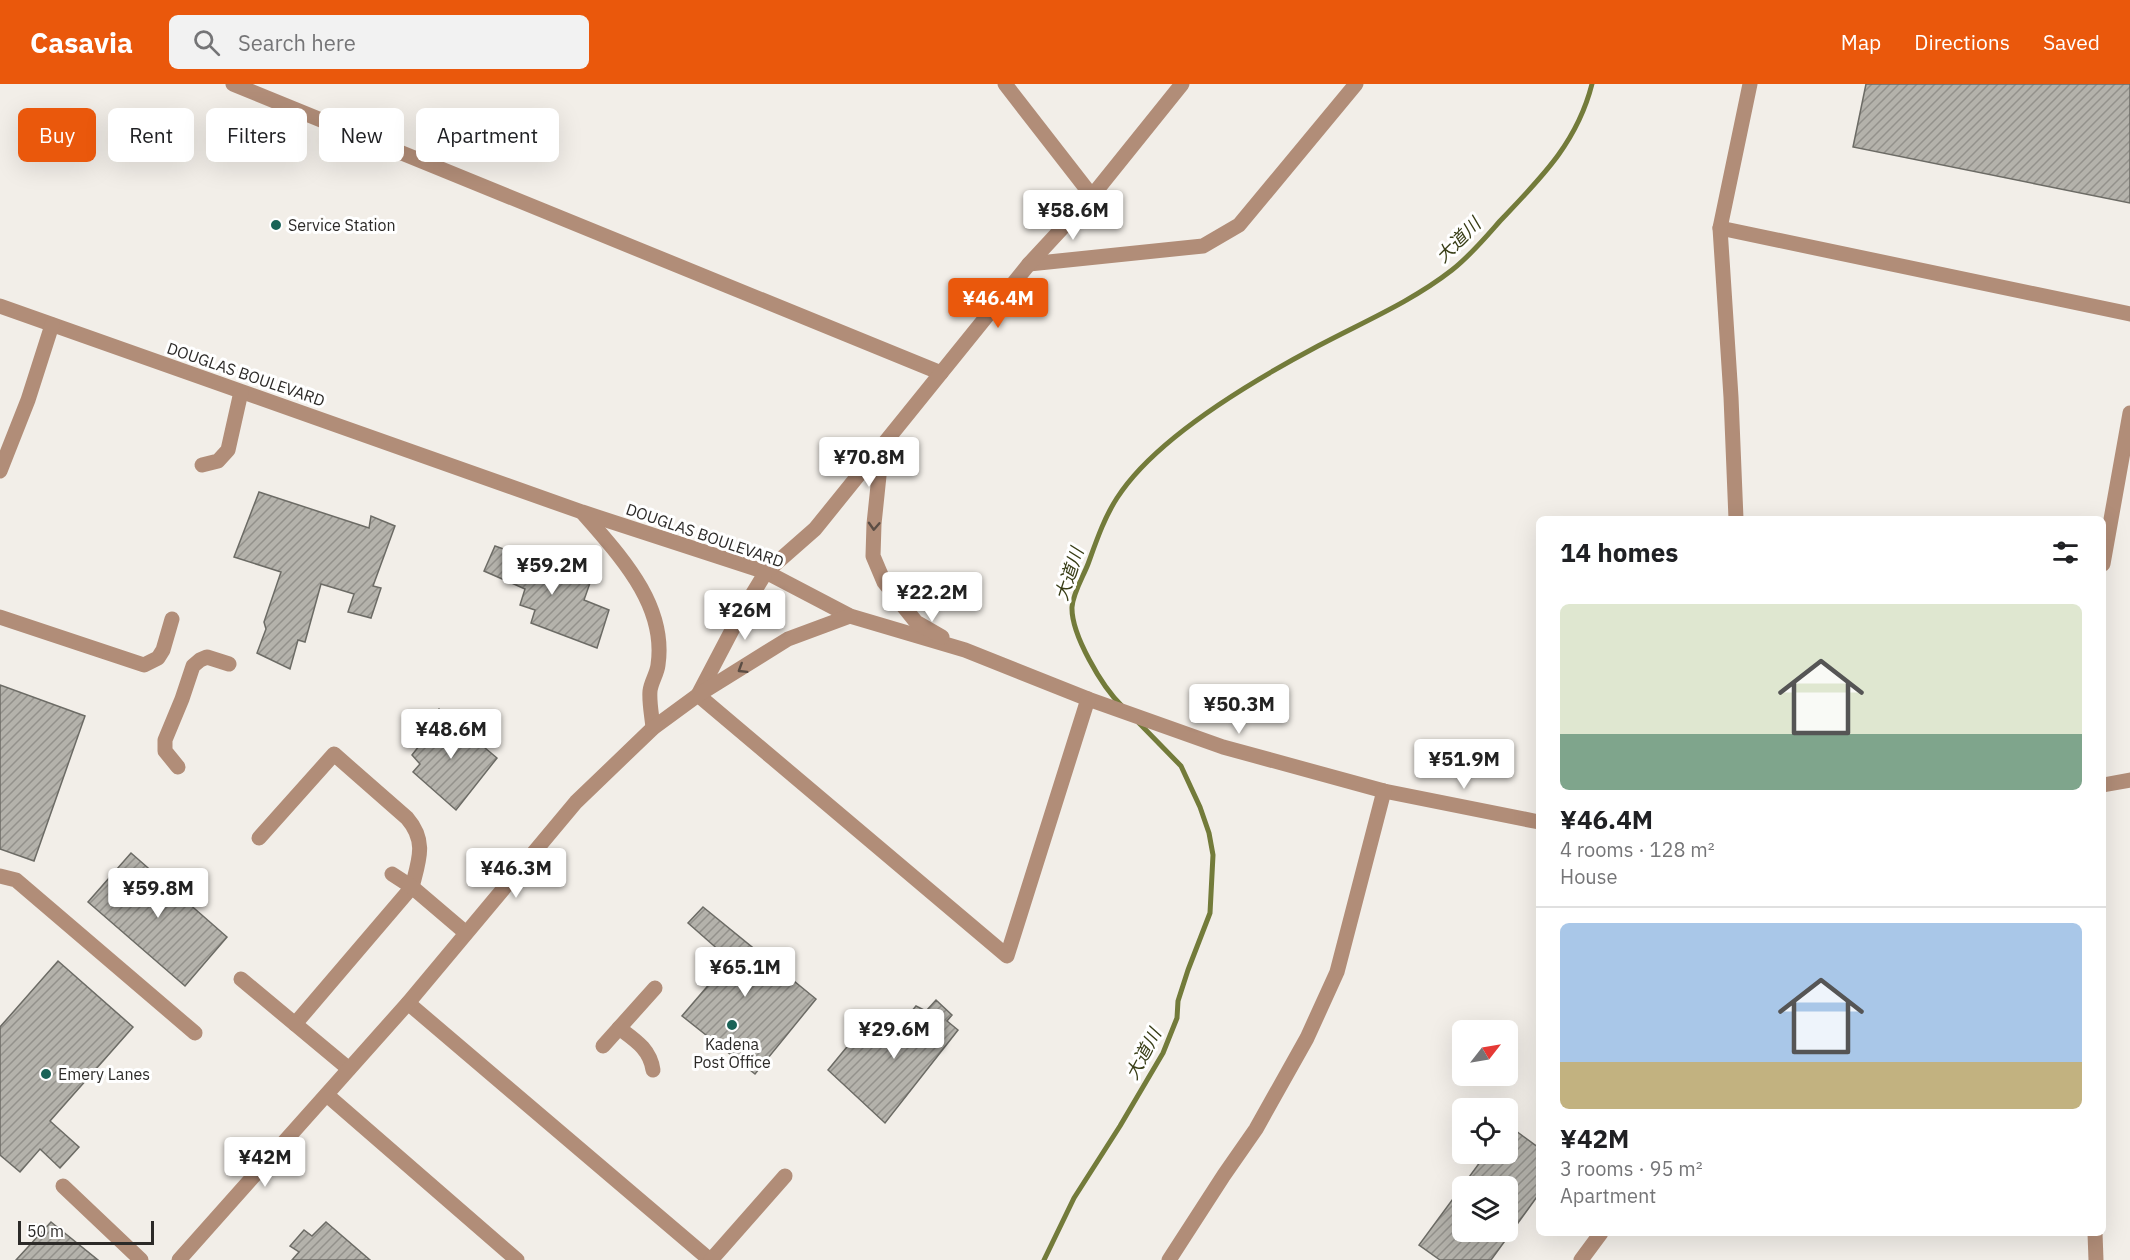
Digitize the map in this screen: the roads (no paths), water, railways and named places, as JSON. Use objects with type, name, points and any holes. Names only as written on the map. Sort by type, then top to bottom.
[{"type":"street","points":[[233,84],[941,374]]},
{"type":"street","points":[[1005,84],[1092,196]]},
{"type":"street","points":[[698,695],[741,613],[766,572],[815,529],[1029,264],[1092,196],[1182,84]]},
{"type":"street","points":[[1029,264],[1203,246],[1239,225],[1356,84]]},
{"type":"street","points":[[1736,516],[1720,228],[1750,84]]},
{"type":"street","points":[[1720,228],[2130,314]]},
{"type":"street","name":"DOUGLAS BOULEVARD","points":[[0,306],[582,512],[766,572],[850,616],[965,650],[1088,699],[1222,747],[1384,791],[1536,821]]},
{"type":"street","points":[[0,471],[28,400],[52,325]]},
{"type":"street","points":[[202,465],[218,461],[228,450],[241,392]]},
{"type":"street","points":[[2106,547],[2130,413]]},
{"type":"street","points":[[882,447],[873,556],[884,582],[916,622],[965,650]]},
{"type":"street","points":[[582,512],[633,573],[645,594],[655,620],[658,665],[650,690],[653,728]]},
{"type":"street","points":[[179,1260],[408,1003],[576,801],[653,728],[698,695],[789,639],[850,616]]},
{"type":"street","points":[[0,618],[144,665],[158,658],[163,650],[172,619]]},
{"type":"street","points":[[178,767],[165,751],[165,740],[193,666],[207,657],[229,664]]},
{"type":"street","points":[[698,695],[1007,956],[1088,699]]},
{"type":"street","points":[[259,838],[334,754],[416,828],[421,843],[412,887],[295,1024]]},
{"type":"street","points":[[2106,784],[2130,780]]},
{"type":"street","points":[[1169,1260],[1256,1129],[1306,1038],[1337,972],[1384,791]]},
{"type":"street","points":[[392,874],[412,887],[466,933]]},
{"type":"street","points":[[0,876],[16,880],[195,1033]]},
{"type":"street","points":[[241,979],[349,1069]]},
{"type":"street","points":[[603,1046],[655,988]]},
{"type":"street","points":[[408,1003],[711,1260],[784,1176]]},
{"type":"street","points":[[619,1028],[643,1046],[652,1059],[653,1070]]},
{"type":"street","points":[[327,1095],[517,1260]]},
{"type":"street","points":[[63,1186],[141,1260]]},
{"type":"street","points":[[1581,1260],[1599,1236]]},
{"type":"street","points":[[2095,1236],[2096,1260]]},
{"type":"waterway","name":"大道川","points":[[1122,706],[1089,660],[1077,631],[1072,607],[1076,591],[1108,514],[1134,475],[1181,432],[1237,393],[1293,360],[1420,292],[1459,265],[1530,190],[1556,158],[1577,124],[1592,84]]},
{"type":"waterway","name":"大道川","points":[[1044,1260],[1074,1198],[1163,1053],[1177,1018],[1178,1001],[1188,970],[1210,913],[1213,855],[1209,833],[1200,807],[1181,766],[1139,723]]},
{"type":"place","name":"Service Station","points":[[276,225]]},
{"type":"place","name":"Kadena Post Office","points":[[732,1025]]},
{"type":"place","name":"Emery Lanes","points":[[46,1074]]}]
